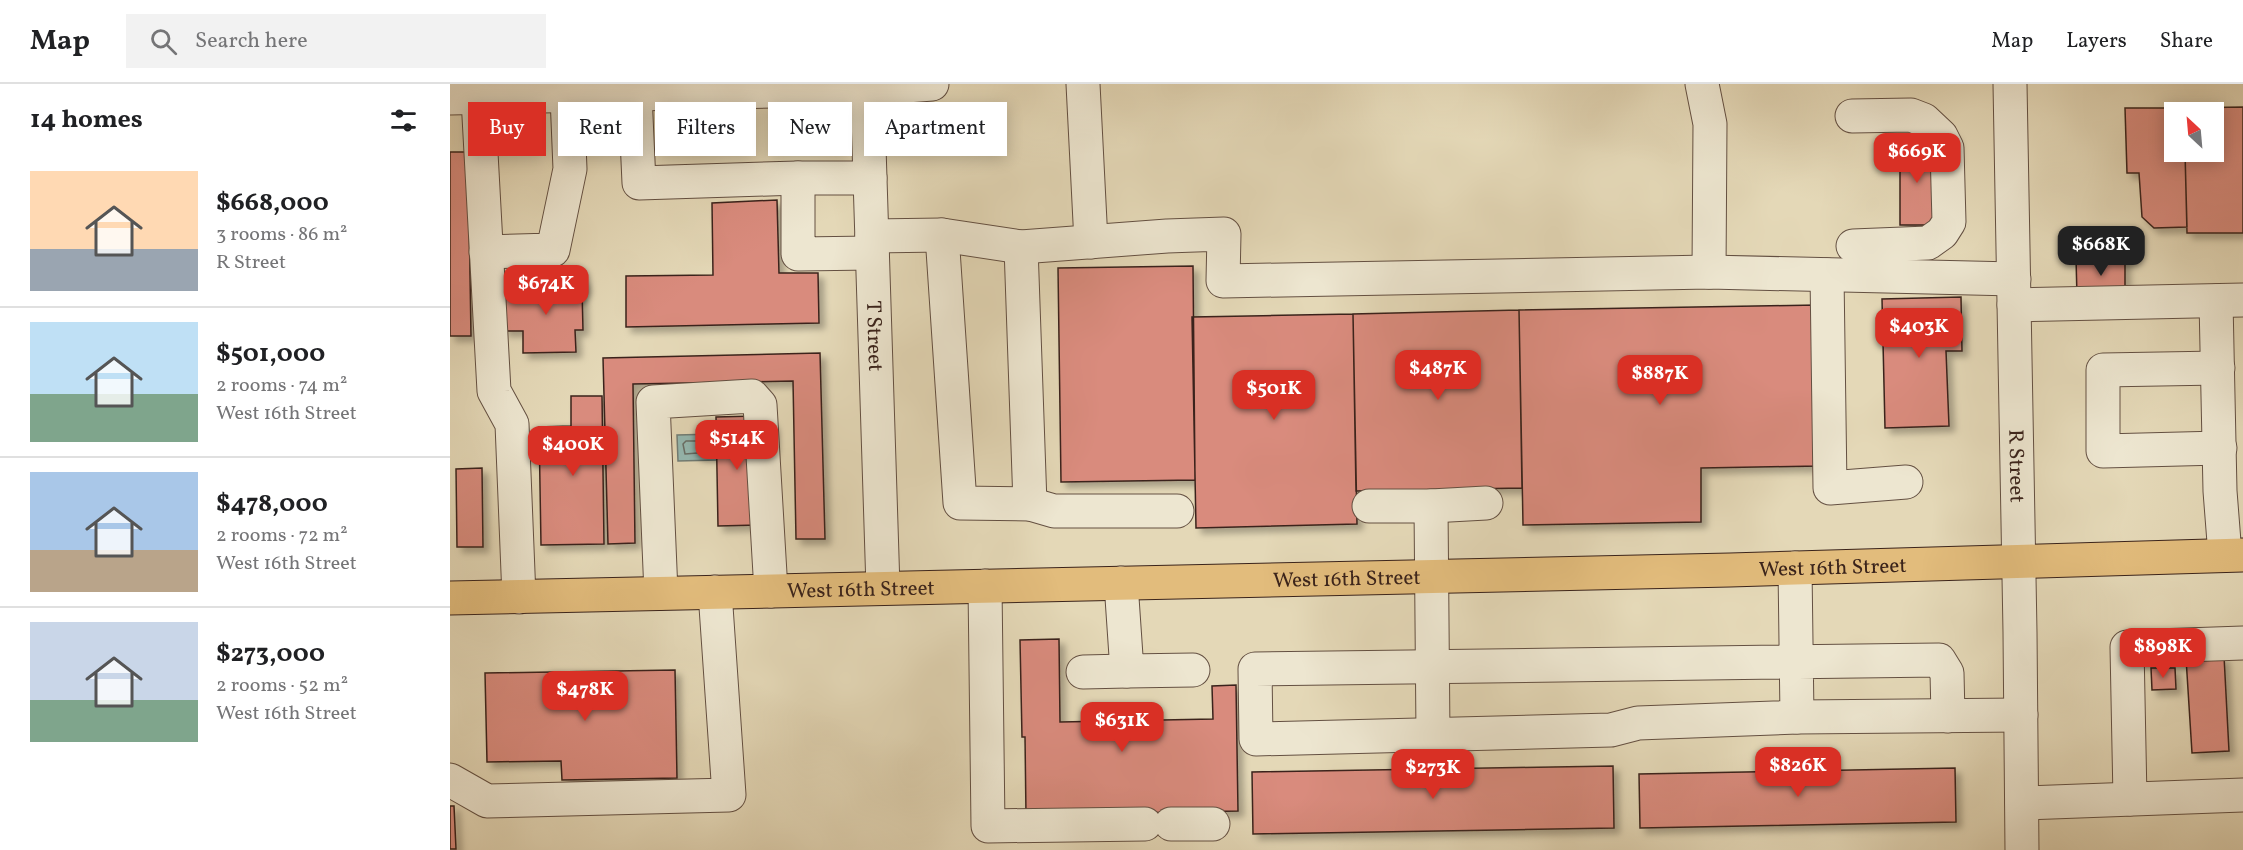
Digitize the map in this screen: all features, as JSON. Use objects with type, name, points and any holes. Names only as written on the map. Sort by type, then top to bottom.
[{"type":"main road","name":"West 16th Street","points":[[450,598],[1433,577],[2234,555]]},
{"type":"street","points":[[519,597],[512,424],[494,391],[486,252],[464,98],[514,91],[567,96],[932,84]]},
{"type":"street","points":[[1083,84],[1091,242]]},
{"type":"street","points":[[1702,84],[1710,124],[1709,272]]},
{"type":"street","name":"R Street","points":[[2010,84],[2022,850]]},
{"type":"street","name":"T Street","points":[[867,87],[883,588]]},
{"type":"street","points":[[635,94],[639,183],[870,178]]},
{"type":"street","points":[[486,252],[553,250],[570,169],[567,96]]},
{"type":"street","points":[[1852,116],[1911,115],[1924,120],[1941,136],[1947,148],[1949,222],[1942,233],[1928,243],[1853,246]]},
{"type":"street","points":[[798,178],[798,254],[942,235],[1022,247],[1224,234],[1223,281],[1709,272],[1827,275],[2014,292],[2229,301],[2218,368],[2234,555]]},
{"type":"street","points":[[942,235],[960,503],[1030,504],[1054,511],[1177,511]]},
{"type":"street","points":[[1022,247],[1030,504]]},
{"type":"street","points":[[1827,275],[1830,488],[1906,482]]},
{"type":"street","points":[[2218,368],[2103,370],[2103,451],[2227,461]]},
{"type":"street","points":[[661,593],[652,402],[752,396],[760,405],[771,591]]},
{"type":"street","points":[[1369,507],[1486,503]]},
{"type":"street","points":[[1431,506],[1433,735]]},
{"type":"street","points":[[1795,568],[1797,717]]},
{"type":"street","points":[[1121,583],[1127,670]]},
{"type":"street","points":[[985,586],[988,826],[1213,824]]},
{"type":"street","points":[[450,780],[487,801],[729,795],[715,592]]},
{"type":"street","points":[[2130,799],[2127,647],[2243,643]]},
{"type":"street","points":[[1948,716],[1947,673],[1939,660],[1255,669],[1256,739],[1611,730],[1638,723],[1797,717],[1948,716],[2021,714]]},
{"type":"street","points":[[1083,672],[1193,670]]},
{"type":"street","points":[[2022,803],[2243,795]]},
{"type":"water","points":[[716,434],[717,460],[678,461],[677,435]]},
{"type":"building","points":[[2224,107],[2243,107],[2243,233],[2187,233],[2185,162],[2224,162]]},
{"type":"building","points":[[2125,108],[2164,108],[2164,162],[2185,162],[2187,227],[2154,228],[2142,217],[2139,173],[2127,173]]},
{"type":"building","points":[[1900,142],[1934,142],[1935,225],[1900,225]]},
{"type":"building","points":[[450,152],[468,152],[471,336],[450,336]]},
{"type":"building","points":[[777,200],[779,273],[818,273],[819,323],[626,327],[626,276],[713,275],[712,203]]},
{"type":"building","points":[[2076,258],[2125,258],[2125,295],[2077,296]]},
{"type":"building","points":[[1193,266],[1195,480],[1061,482],[1058,268]]},
{"type":"building","points":[[584,279],[585,290],[582,289],[583,330],[575,330],[576,352],[523,353],[523,331],[503,331],[502,291],[550,290],[550,280]]},
{"type":"building","points":[[1961,297],[1962,351],[1946,351],[1949,426],[1885,428],[1882,299]]},
{"type":"building","points":[[1818,305],[1820,466],[1701,468],[1701,522],[1523,525],[1519,310]]},
{"type":"building","points":[[1519,310],[1522,488],[1356,491],[1353,314]]},
{"type":"building","points":[[1353,314],[1357,524],[1196,528],[1192,317]]},
{"type":"building","points":[[820,353],[825,539],[796,539],[793,381],[633,384],[635,543],[608,544],[603,358]]},
{"type":"building","points":[[571,396],[602,396],[604,544],[541,545],[539,427],[571,426]]},
{"type":"building","points":[[756,416],[758,525],[718,526],[716,417]]},
{"type":"building","points":[[482,468],[483,547],[457,547],[456,469]]},
{"type":"building","points":[[1059,639],[1060,722],[1213,719],[1212,686],[1236,685],[1238,811],[1026,815],[1020,640]]},
{"type":"building","points":[[2224,656],[2229,751],[2192,753],[2186,658]]},
{"type":"building","points":[[2151,668],[2175,668],[2176,689],[2152,690]]},
{"type":"building","points":[[675,670],[677,778],[562,780],[561,761],[487,762],[485,673]]},
{"type":"building","points":[[1613,766],[1614,828],[1253,834],[1252,772]]},
{"type":"building","points":[[1955,768],[1956,822],[1640,828],[1639,774]]},
{"type":"building","points":[[450,806],[454,806],[456,849],[450,849]]}]
